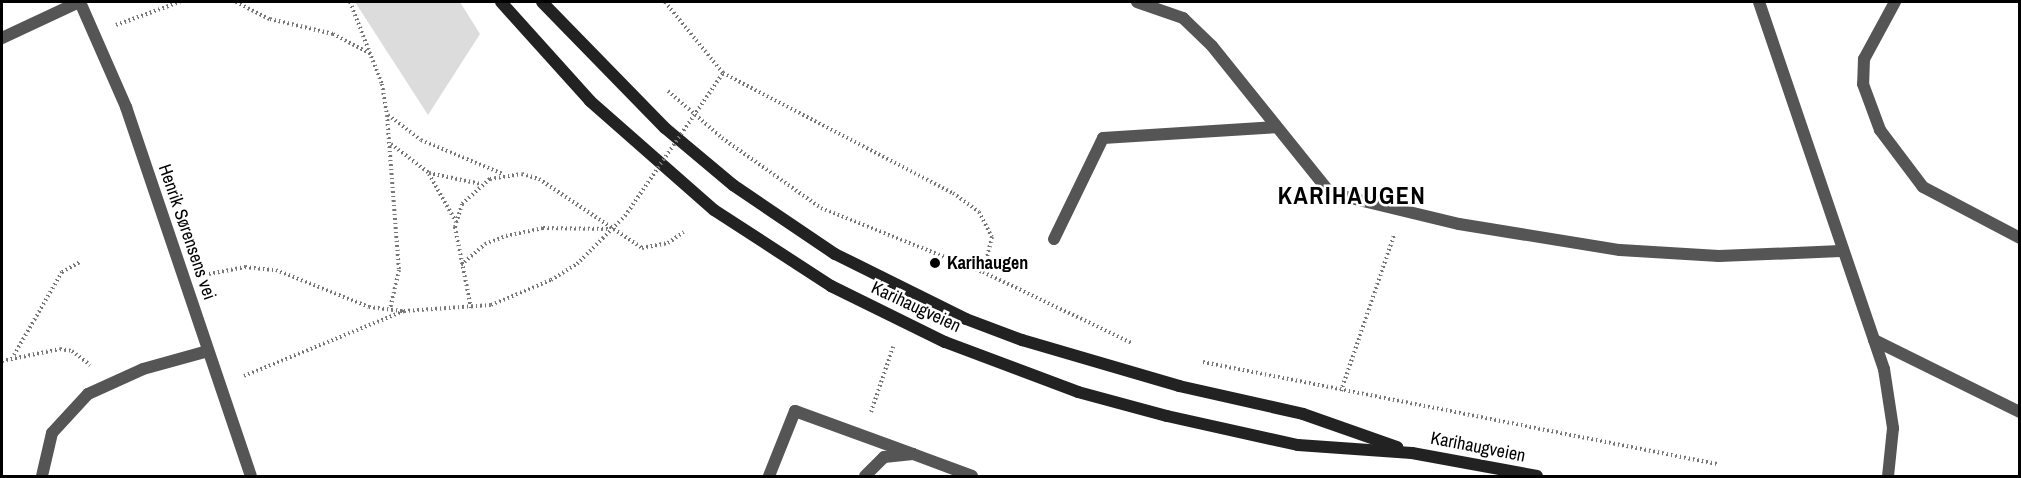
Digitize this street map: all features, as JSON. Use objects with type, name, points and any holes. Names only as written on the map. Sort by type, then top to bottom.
[{"type":"main road","name":"Karihaugveien","points":[[501,2],[590,101],[704,202],[777,254],[878,311],[966,351],[1089,395],[1299,445],[1412,453],[1537,477]]},
{"type":"main road","name":"Karihaugveien","points":[[542,2],[612,78],[733,185],[835,254],[896,286],[966,319],[1072,357],[1303,414],[1412,453]]},
{"type":"street","name":"Henrik Sørensens vei","points":[[80,2],[96,34],[126,107],[251,477]]},
{"type":"street","points":[[2,38],[80,2]]},
{"type":"street","points":[[1137,2],[1182,18],[1212,46],[1330,193],[1403,210],[1620,250],[1719,256],[1840,251]]},
{"type":"street","points":[[1759,2],[1840,251],[1874,340],[1892,401],[1888,477]]},
{"type":"street","points":[[1895,2],[1864,59],[1863,84],[1880,130],[1923,187],[2019,238]]},
{"type":"street","points":[[1054,239],[1103,138],[1276,127]]},
{"type":"street","points":[[1874,340],[2019,412]]},
{"type":"street","points":[[42,477],[52,433],[88,394],[143,369],[208,351]]},
{"type":"street","points":[[769,477],[795,411],[972,477]]},
{"type":"street","points":[[865,477],[884,457],[913,454]]},
{"type":"path","points":[[96,34],[180,2]]},
{"type":"path","points":[[236,2],[270,19],[333,34],[372,54]]},
{"type":"path","points":[[350,2],[372,54],[387,115],[399,270],[390,308]]},
{"type":"path","points":[[665,2],[723,73],[953,193],[979,212],[990,231],[983,272]]},
{"type":"path","points":[[202,276],[245,267],[276,270],[369,307],[404,311],[471,308],[517,296],[552,280],[577,264],[625,216],[723,73]]},
{"type":"path","points":[[659,82],[722,138],[821,208],[983,272],[1135,345]]},
{"type":"path","points":[[387,115],[421,140],[504,174],[539,179],[610,229],[642,248],[668,243],[684,232]]},
{"type":"path","points":[[390,143],[429,173],[456,222],[461,265],[471,308]]},
{"type":"path","points":[[429,173],[481,184]]},
{"type":"path","points":[[456,222],[462,204],[481,184],[504,174]]},
{"type":"path","points":[[1341,391],[1403,210]]},
{"type":"path","points":[[461,265],[485,244],[506,236],[543,228],[610,229]]},
{"type":"path","points":[[14,355],[62,272],[80,262]]},
{"type":"path","points":[[219,386],[404,311]]},
{"type":"path","points":[[870,413],[893,347]]},
{"type":"path","points":[[2,361],[14,355],[72,351],[93,369]]},
{"type":"path","points":[[1197,361],[1717,464]]},
{"type":"shaded area","points":[[355,2],[460,2],[480,34],[428,115]]},
{"type":"place","name":"Karihaugen","points":[[935,263]]},
{"type":"district","name":"KARIHAUGEN","points":[[1352,196]]}]
